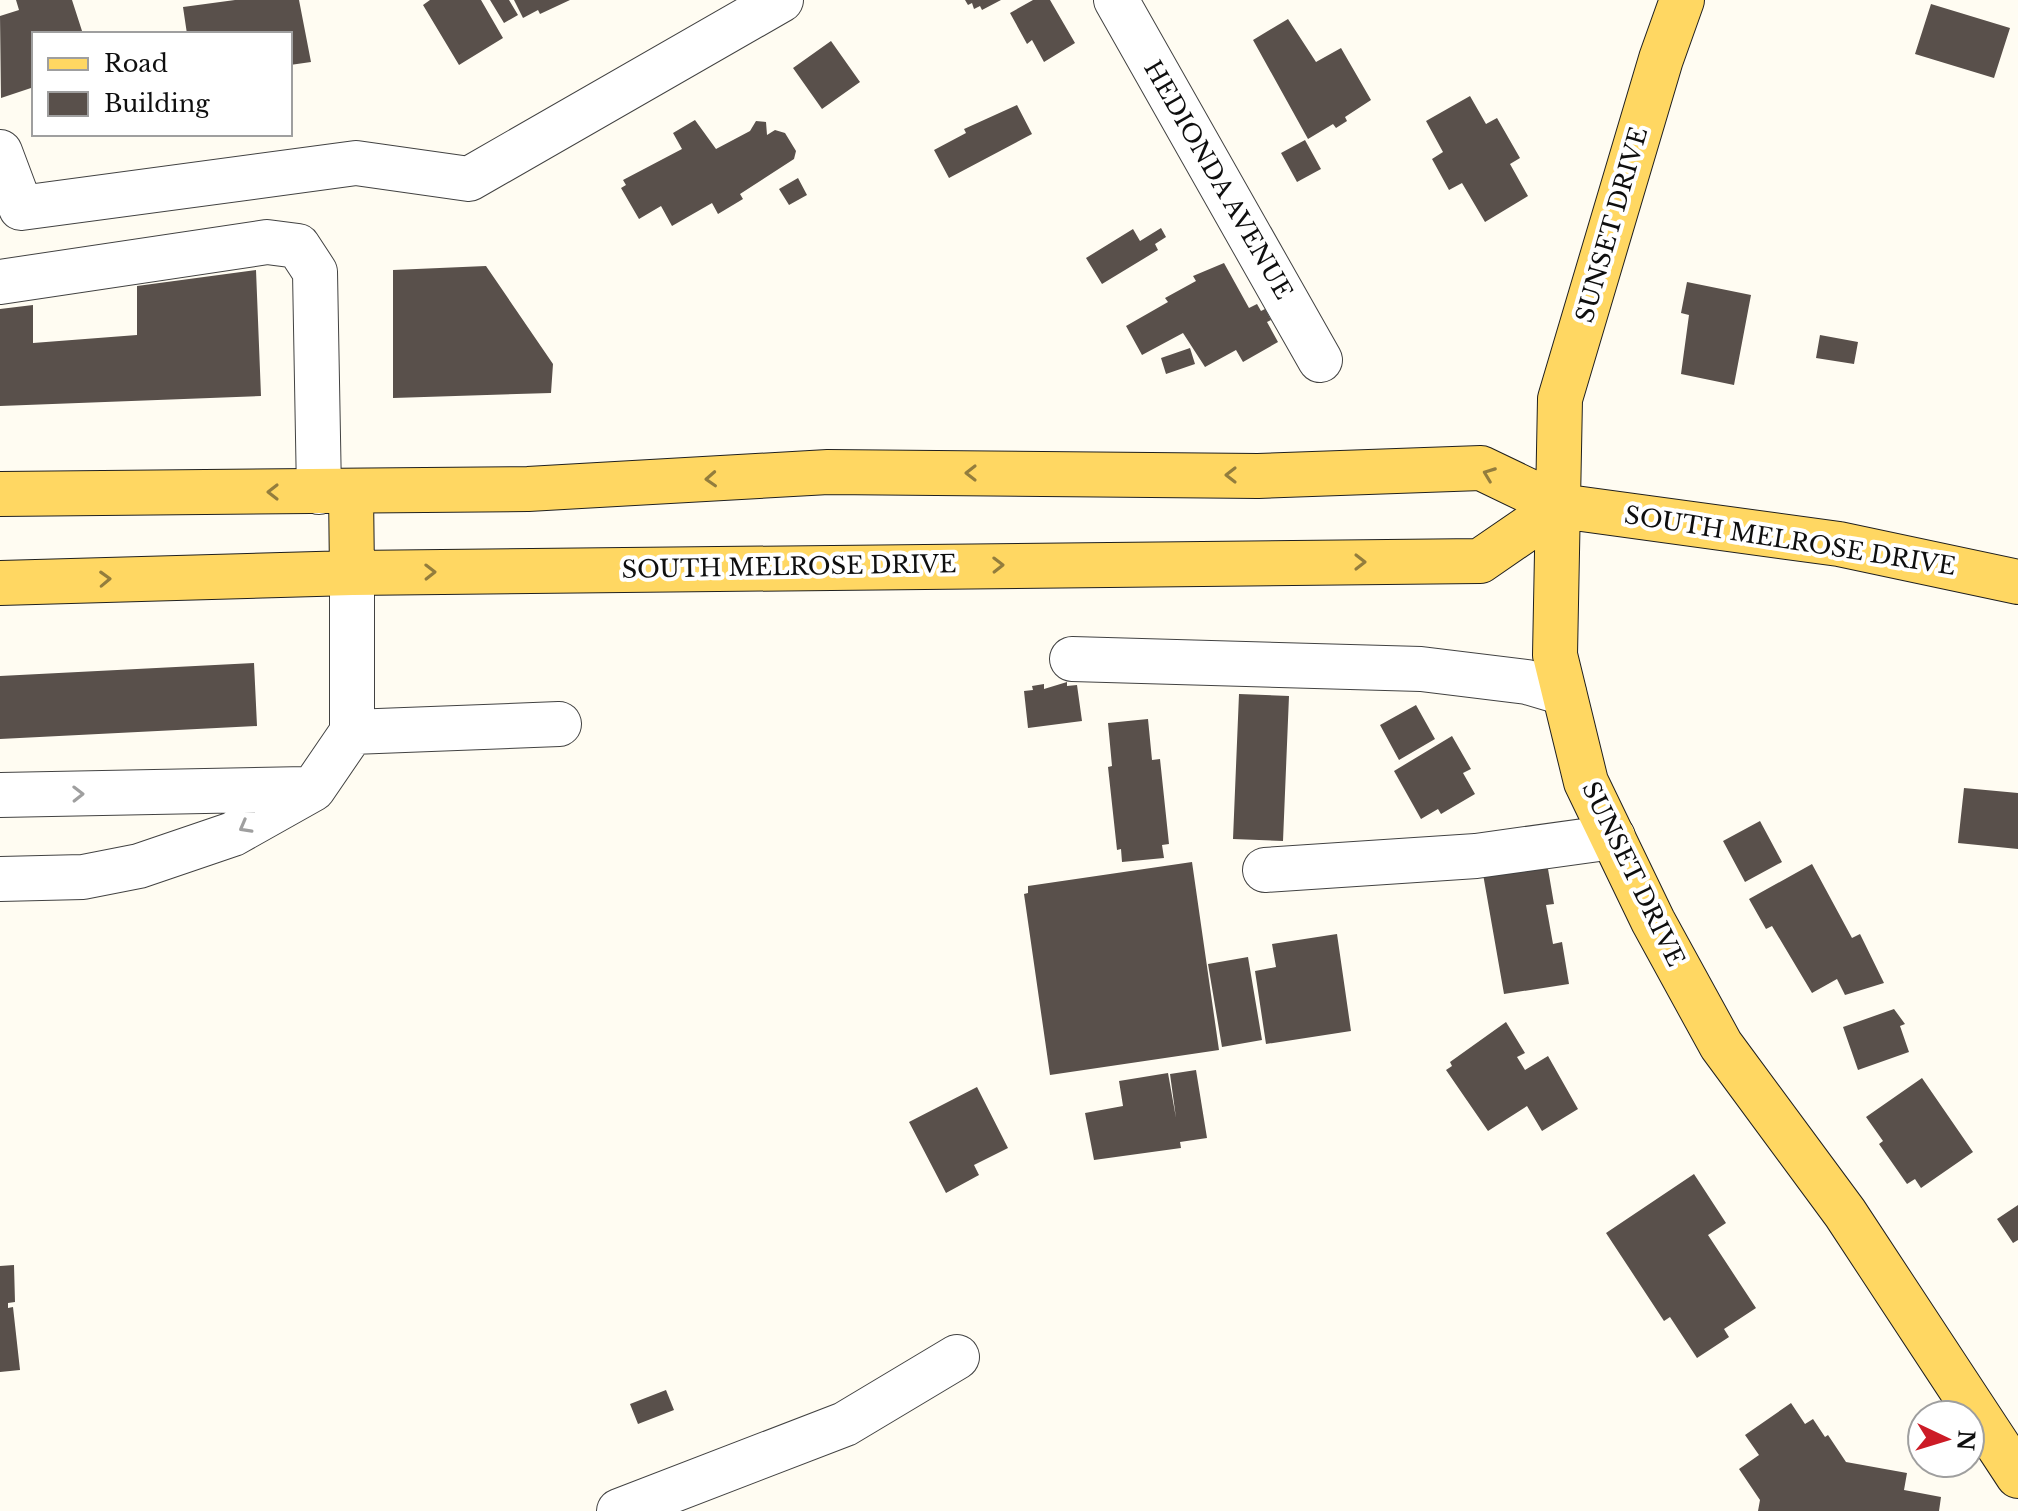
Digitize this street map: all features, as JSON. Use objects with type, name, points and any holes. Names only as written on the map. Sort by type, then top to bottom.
[{"type":"main road","name":"SUNSET DRIVE","points":[[1682,0],[1661,59],[1560,399],[1555,655],[1586,782],[1653,921],[1721,1045],[1845,1213],[2018,1476]]},
{"type":"main road","name":"SOUTH MELROSE DRIVE","points":[[0,494],[528,489],[828,472],[1258,476],[1481,468],[1560,506],[1839,544],[2018,582]]},
{"type":"main road","points":[[335,492],[352,573]]},
{"type":"main road","name":"SOUTH MELROSE DRIVE","points":[[0,583],[352,573],[1480,561],[1560,506]]},
{"type":"street","points":[[0,152],[21,208],[356,163],[469,179],[781,0]]},
{"type":"street","name":"HEDIONDA AVENUE","points":[[1116,0],[1320,360]]},
{"type":"street","points":[[0,282],[267,242],[298,246],[315,272],[335,492]]},
{"type":"street","points":[[0,879],[83,877],[139,866],[233,834],[313,789],[352,732],[352,573]]},
{"type":"street","points":[[1072,659],[1421,669],[1527,682],[1564,693]]},
{"type":"street","points":[[352,732],[559,724]]},
{"type":"street","points":[[0,795],[313,789]]},
{"type":"street","points":[[1265,870],[1476,856],[1613,837]]},
{"type":"street","points":[[619,1511],[845,1424],[957,1357]]},
{"type":"building","points":[[16,0],[72,0],[82,32],[32,32],[32,88],[1,98],[0,16],[19,10]]},
{"type":"building","points":[[235,0],[299,0],[311,62],[292,65],[292,32],[187,32],[183,7]]},
{"type":"building","points":[[430,0],[481,0],[503,38],[459,65],[423,5]]},
{"type":"building","points":[[490,0],[509,0],[518,15],[504,23]]},
{"type":"building","points":[[514,0],[570,0],[523,18]]},
{"type":"building","points":[[965,0],[1001,0],[982,10],[980,6],[974,9],[972,3],[968,5]]},
{"type":"building","points":[[1033,0],[1050,0],[1075,43],[1044,62],[1032,40],[1027,44],[1010,13]]},
{"type":"building","points":[[1931,4],[2010,28],[1994,78],[1915,54]]},
{"type":"building","points":[[1288,19],[1316,62],[1341,48],[1371,100],[1345,117],[1347,121],[1336,128],[1333,124],[1308,139],[1253,40]]},
{"type":"building","points":[[831,41],[860,82],[822,109],[793,68]]},
{"type":"building","points":[[1470,96],[1486,124],[1497,118],[1520,158],[1510,164],[1528,196],[1485,222],[1462,183],[1449,190],[1432,159],[1443,152],[1426,121]]},
{"type":"building","points":[[1017,105],[1032,134],[949,178],[934,150],[966,133],[964,129]]},
{"type":"building","points":[[695,120],[716,149],[750,131],[756,121],[766,122],[767,135],[775,130],[785,133],[796,151],[794,159],[740,194],[743,199],[718,214],[712,203],[672,226],[661,206],[639,219],[621,188],[626,185],[623,180],[682,149],[673,133]]},
{"type":"building","points":[[1305,140],[1321,169],[1297,182],[1281,153]]},
{"type":"building","points":[[798,178],[807,195],[789,205],[779,189]]},
{"type":"building","points":[[1161,228],[1166,237],[1155,244],[1158,250],[1102,284],[1086,258],[1133,229],[1140,241]]},
{"type":"building","points":[[1224,263],[1249,308],[1257,304],[1261,311],[1265,309],[1271,320],[1267,322],[1278,342],[1243,362],[1236,350],[1205,367],[1183,333],[1142,355],[1126,326],[1168,302],[1165,298],[1196,281],[1193,276]]},
{"type":"building","points":[[486,266],[553,364],[551,393],[393,398],[393,270]]},
{"type":"building","points":[[256,270],[261,396],[0,406],[0,309],[33,305],[33,343],[137,335],[137,286]]},
{"type":"building","points":[[1687,282],[1751,295],[1734,385],[1681,374],[1689,315],[1681,313]]},
{"type":"building","points":[[1820,335],[1858,342],[1854,364],[1816,358]]},
{"type":"building","points":[[1190,348],[1195,364],[1166,374],[1161,358]]},
{"type":"building","points":[[254,663],[257,726],[0,739],[0,676]]},
{"type":"building","points":[[1067,682],[1067,686],[1077,685],[1082,721],[1028,728],[1024,691],[1033,690],[1032,686],[1044,684],[1044,689]]},
{"type":"building","points":[[1239,694],[1289,696],[1283,841],[1233,839]]},
{"type":"building","points":[[1416,705],[1435,739],[1399,760],[1380,725]]},
{"type":"building","points":[[1148,719],[1152,760],[1160,759],[1169,844],[1162,845],[1164,858],[1122,862],[1121,849],[1117,850],[1108,767],[1112,766],[1108,723]]},
{"type":"building","points":[[1452,736],[1471,769],[1463,773],[1475,794],[1441,814],[1438,809],[1421,819],[1394,771]]},
{"type":"building","points":[[1964,788],[2018,793],[2018,849],[1958,843]]},
{"type":"building","points":[[1760,821],[1782,862],[1745,882],[1723,841]]},
{"type":"building","points":[[1192,862],[1219,1050],[1050,1075],[1024,894],[1028,893],[1028,886]]},
{"type":"building","points":[[1547,863],[1554,904],[1546,905],[1553,944],[1562,942],[1569,984],[1504,994],[1483,874]]},
{"type":"building","points":[[1812,864],[1852,938],[1860,934],[1884,983],[1845,995],[1837,979],[1812,993],[1772,926],[1766,929],[1749,899]]},
{"type":"building","points":[[1337,934],[1351,1031],[1266,1044],[1255,971],[1276,967],[1272,944]]},
{"type":"building","points":[[1248,957],[1262,1040],[1222,1047],[1208,964]]},
{"type":"building","points":[[1894,1009],[1905,1024],[1900,1026],[1909,1052],[1858,1070],[1843,1027]]},
{"type":"building","points":[[1506,1022],[1525,1053],[1517,1057],[1525,1070],[1548,1056],[1578,1109],[1542,1131],[1527,1106],[1488,1131],[1446,1070],[1452,1066],[1450,1062]]},
{"type":"building","points":[[1196,1070],[1207,1138],[1180,1142],[1181,1148],[1094,1160],[1085,1113],[1123,1106],[1119,1081],[1168,1073],[1176,1118],[1170,1074]]},
{"type":"building","points":[[1922,1078],[1973,1152],[1921,1188],[1915,1179],[1907,1184],[1879,1144],[1883,1141],[1866,1117]]},
{"type":"building","points":[[977,1087],[1008,1148],[974,1165],[979,1175],[946,1193],[909,1122]]},
{"type":"building","points":[[1694,1174],[1726,1223],[1708,1235],[1756,1308],[1724,1329],[1729,1337],[1697,1358],[1670,1317],[1664,1321],[1606,1233]]},
{"type":"building","points":[[2018,1205],[2018,1240],[2013,1243],[1997,1219]]},
{"type":"building","points":[[14,1265],[15,1302],[8,1303],[8,1308],[13,1307],[20,1370],[0,1372],[0,1266]]},
{"type":"building","points":[[666,1390],[674,1410],[638,1424],[630,1404]]},
{"type":"building","points":[[1791,1403],[1805,1424],[1813,1419],[1825,1437],[1828,1435],[1846,1462],[1906,1473],[1904,1490],[1941,1497],[1939,1511],[1758,1511],[1760,1500],[1739,1469],[1759,1455],[1745,1435]]}]
